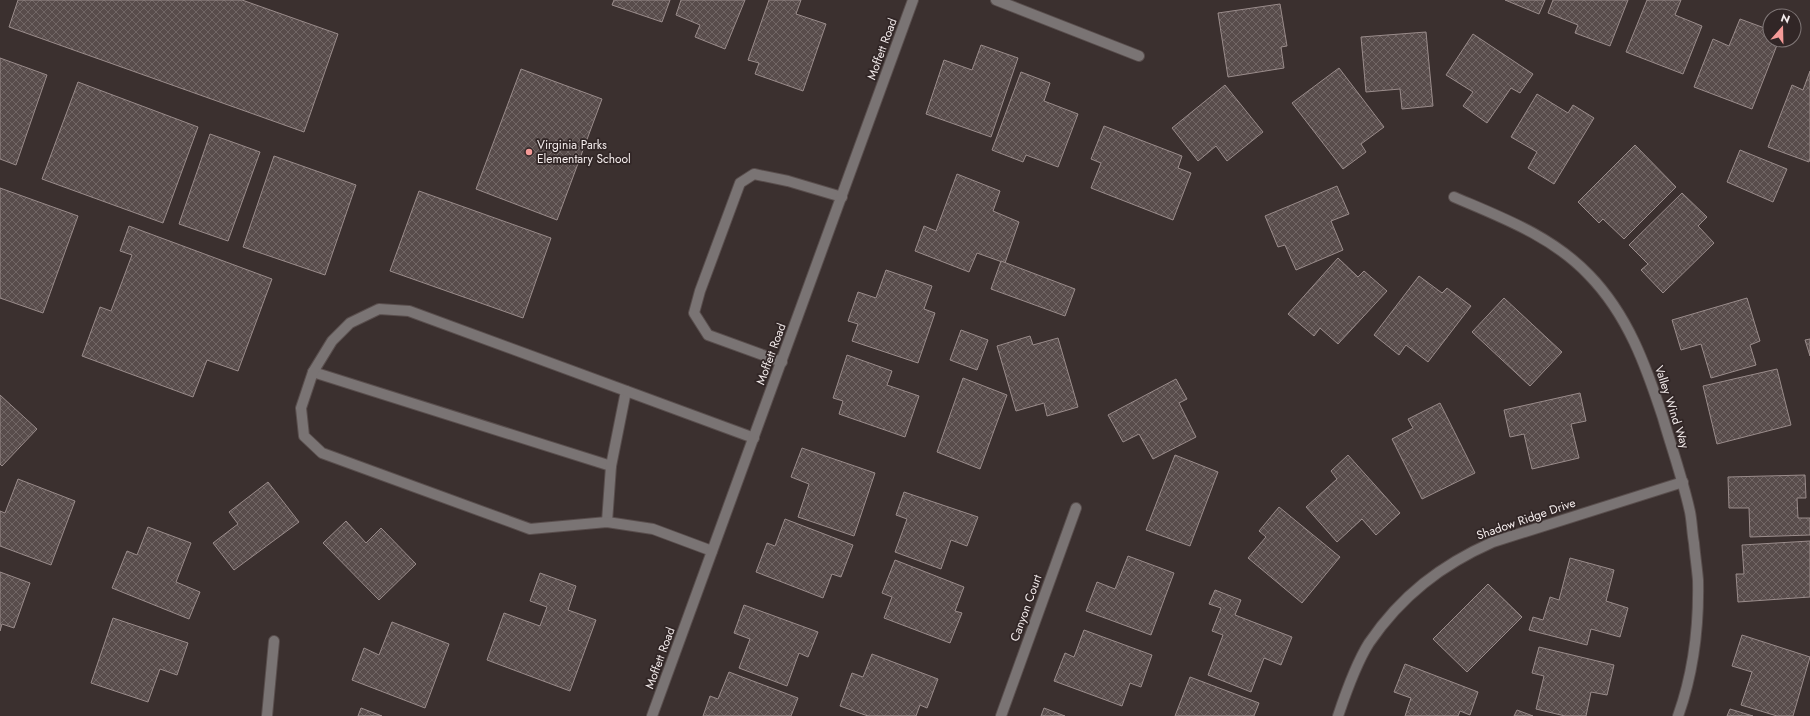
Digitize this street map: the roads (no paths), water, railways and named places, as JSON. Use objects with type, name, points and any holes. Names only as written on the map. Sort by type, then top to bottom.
[{"type":"street","name":"Moffett Road","points":[[652,716],[913,0]]},
{"type":"street","points":[[996,0],[1139,56]]},
{"type":"street","points":[[782,362],[708,335],[694,313],[700,291],[740,184],[754,174],[788,181],[842,197]]},
{"type":"street","name":"Valley Wind Way","points":[[1454,197],[1522,226],[1559,249],[1589,275],[1617,309],[1636,343],[1649,376],[1683,482],[1690,514],[1698,580],[1694,646],[1678,716]]},
{"type":"street","points":[[712,551],[653,529],[607,522],[530,529],[322,453],[304,436],[301,408],[313,372],[332,342],[350,323],[379,309],[409,311],[754,438]]},
{"type":"street","points":[[313,372],[610,466]]},
{"type":"street","points":[[607,522],[610,466],[626,391]]},
{"type":"street","name":"Shadow Ridge Drive","points":[[1338,716],[1346,692],[1369,644],[1401,602],[1435,573],[1468,552],[1493,542],[1683,482]]},
{"type":"street","name":"Canyon Court","points":[[1000,716],[1076,508]]},
{"type":"street","points":[[267,716],[274,641]]},
{"type":"place","name":"Virginia Parks Elementary School","points":[[529,152]]}]
